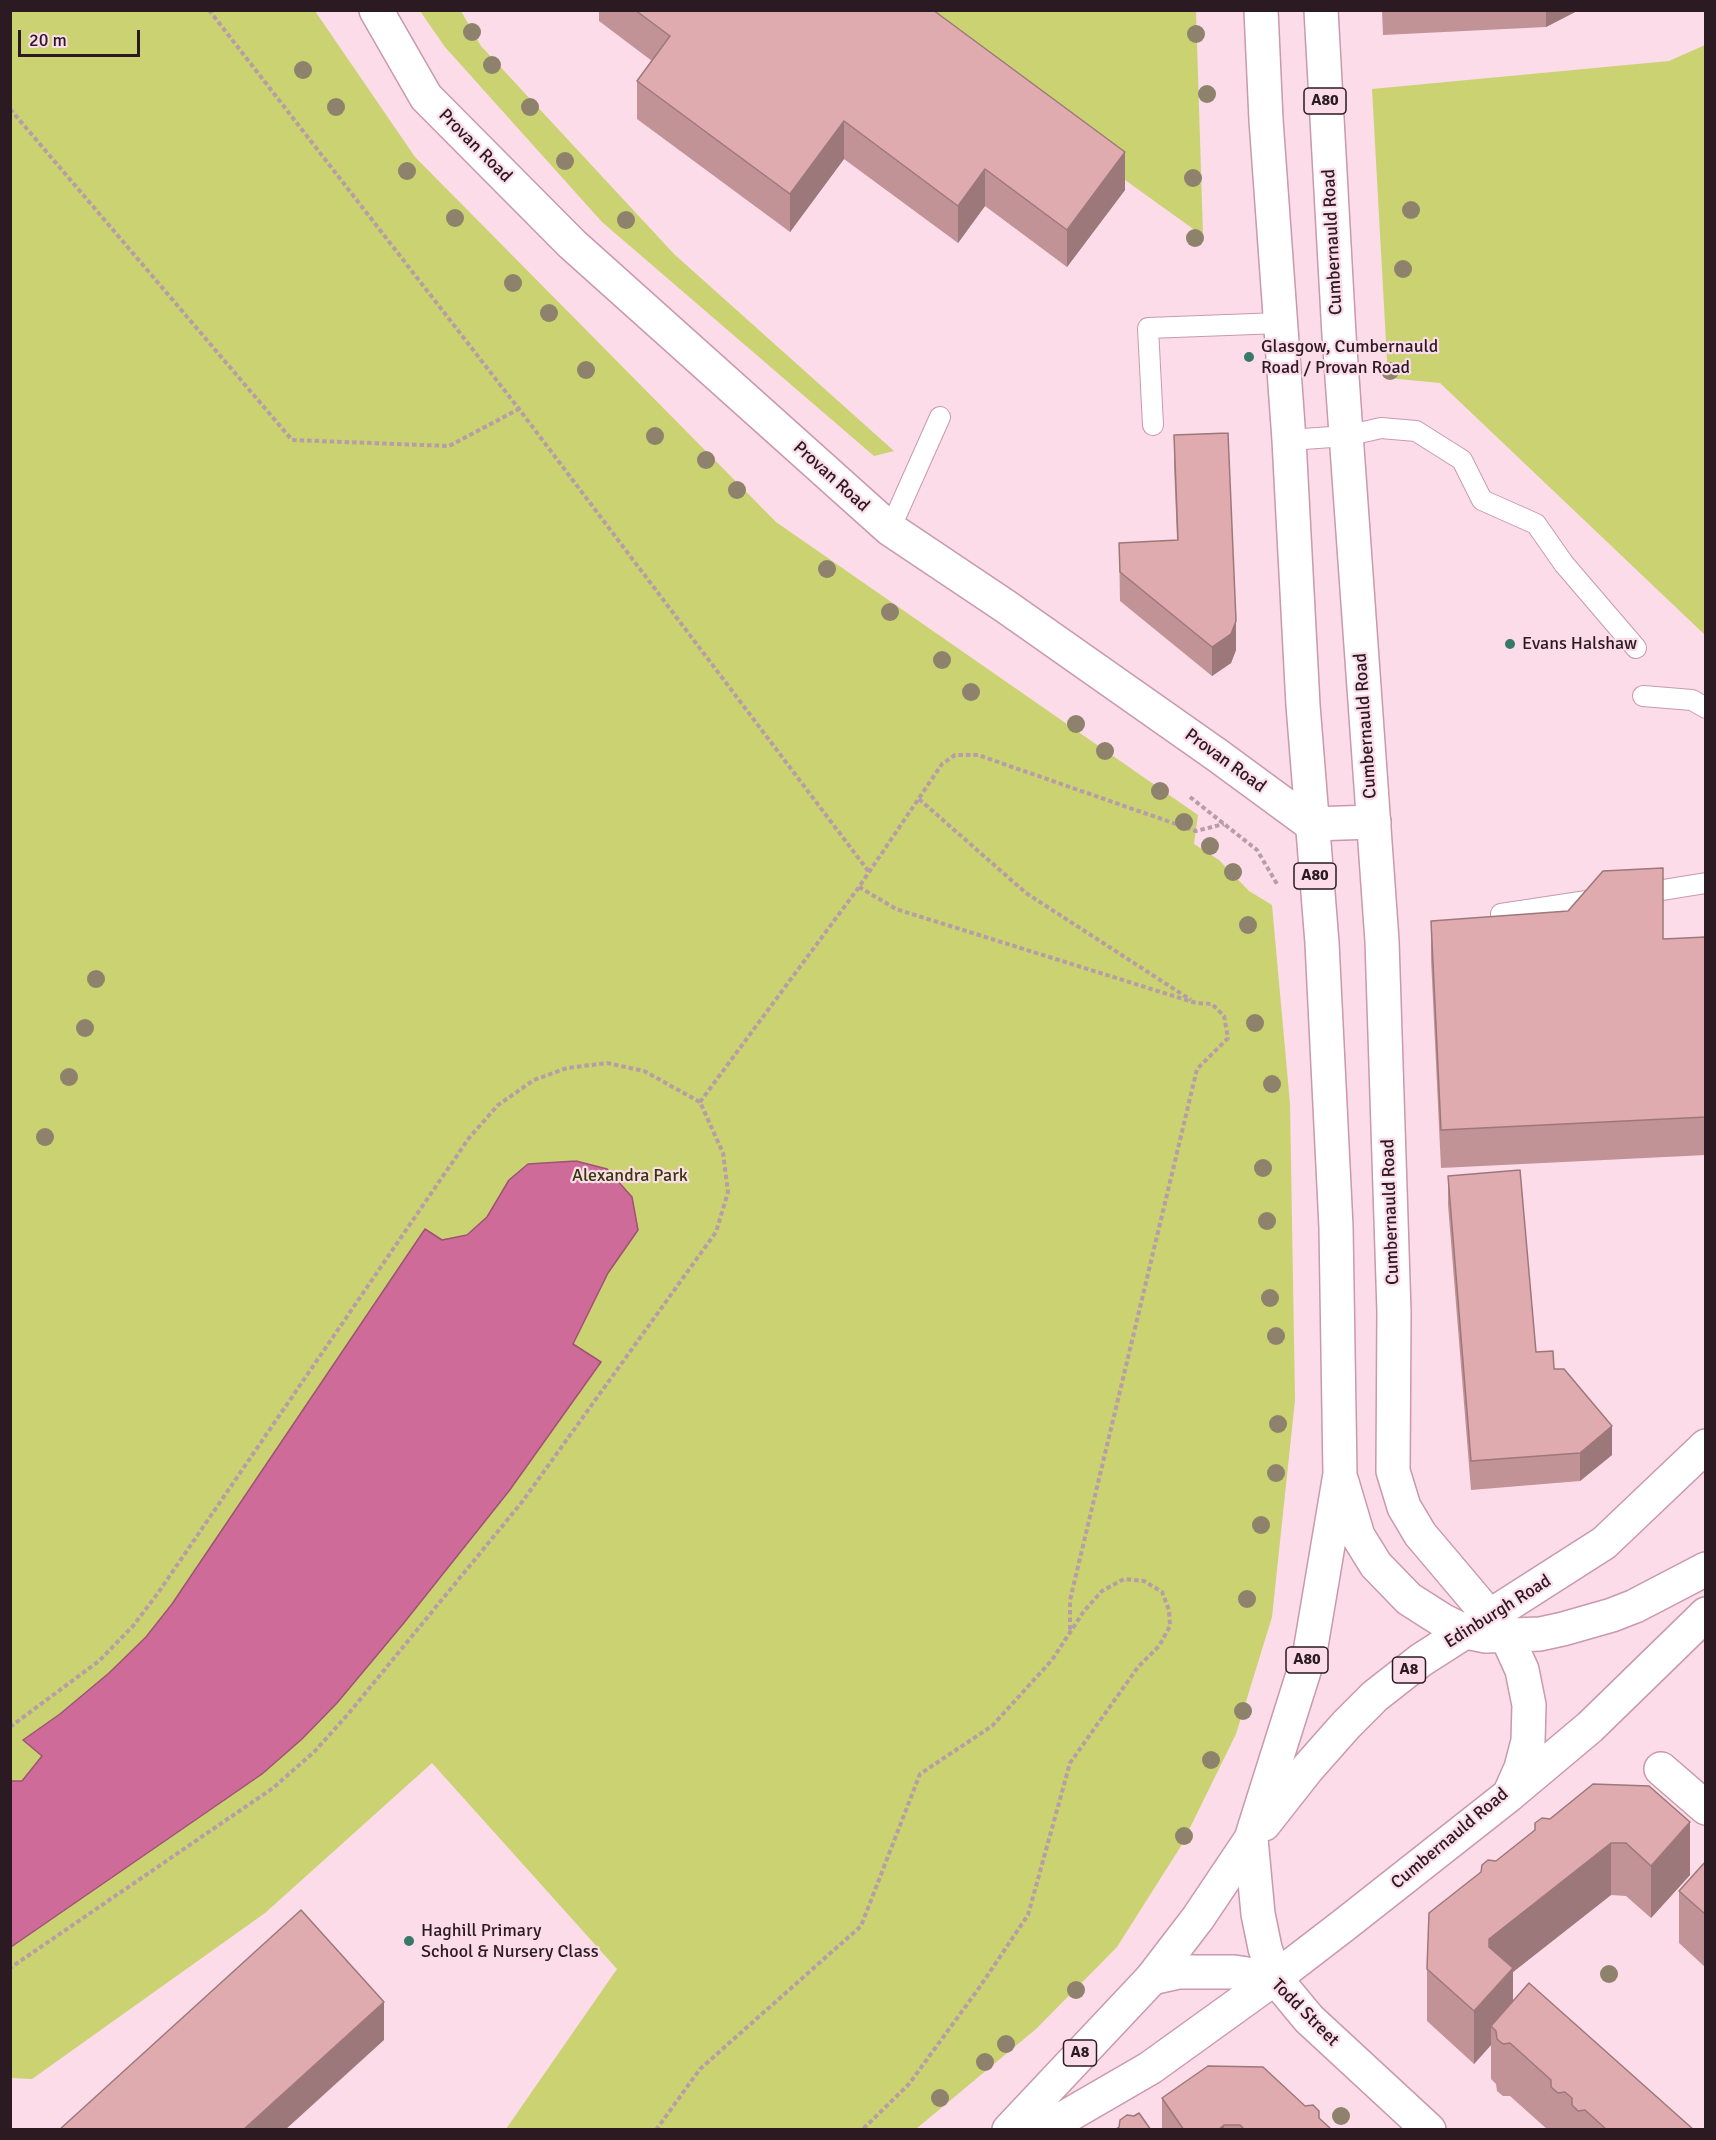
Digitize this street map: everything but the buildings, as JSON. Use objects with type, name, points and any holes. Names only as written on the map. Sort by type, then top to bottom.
[{"type":"main road","name":"Provan Road","points":[[376,10],[426,97],[555,228],[890,529],[1217,755],[1311,824]]},
{"type":"main road","name":"A80","points":[[1251,1839],[1310,1652],[1340,1474],[1336,1227],[1322,943],[1311,824],[1261,10]]},
{"type":"main road","name":"Cumbernauld Road","points":[[1042,2130],[1150,2068],[1275,1978],[1509,1795],[1521,1768],[1528,1741],[1529,1705],[1522,1670],[1488,1628],[1420,1534],[1404,1507],[1393,1471],[1394,1300],[1382,941],[1339,335],[1321,10]]},
{"type":"main road","points":[[1311,824],[1374,822]]},
{"type":"main road","name":"Edinburgh Road","points":[[1251,1839],[1308,1768],[1375,1696],[1421,1660],[1488,1628],[1604,1543],[1706,1446]]},
{"type":"main road","name":"A80","points":[[1340,1474],[1358,1536],[1376,1565],[1409,1599],[1442,1620],[1488,1628]]},
{"type":"main road","points":[[1488,1628],[1563,1629],[1635,1606],[1706,1569]]},
{"type":"main road","points":[[1509,1795],[1590,1727],[1706,1614]]},
{"type":"main road","points":[[1661,1768],[1706,1808]]},
{"type":"main road","points":[[1251,1839],[1258,1914],[1275,1978]]},
{"type":"main road","name":"A8","points":[[1008,2130],[1152,1978],[1198,1918],[1251,1839]]},
{"type":"main road","name":"Todd Street","points":[[1152,1978],[1179,1972],[1256,1974],[1275,1978],[1309,2019],[1429,2130]]},
{"type":"lane","points":[[1154,425],[1148,328],[1280,323]]},
{"type":"lane","points":[[890,529],[940,417]]},
{"type":"lane","points":[[1289,440],[1346,436],[1381,428],[1416,432],[1462,460],[1482,500],[1536,524],[1564,564],[1636,648]]},
{"type":"lane","points":[[1643,696],[1692,700],[1706,708]]},
{"type":"lane","points":[[1502,914],[1706,883]]},
{"type":"path","points":[[209,10],[519,409],[869,872]]},
{"type":"path","points":[[10,110],[292,440],[449,446],[519,409]]},
{"type":"path","points":[[700,1102],[859,887],[942,764],[955,755],[978,755],[1196,831],[1224,824]]},
{"type":"path","points":[[1190,797],[1257,850],[1277,882],[1279,892]]},
{"type":"path","points":[[919,799],[1026,893],[1196,1003]]},
{"type":"path","points":[[859,887],[896,909],[1196,1003],[1212,1004],[1224,1016],[1228,1038],[1197,1070],[1070,1600],[1070,1631]]},
{"type":"path","points":[[10,1727],[99,1661],[133,1626],[158,1593],[469,1138],[498,1105],[534,1080],[567,1068],[606,1063],[644,1071],[700,1102],[723,1153],[728,1192],[716,1232],[522,1502],[357,1704],[315,1751],[273,1788],[10,1968]]},
{"type":"path","points":[[656,2130],[700,2069],[861,1926],[920,1774],[992,1726],[1052,1660],[1084,1611],[1102,1591],[1124,1580],[1144,1581],[1162,1592],[1169,1610],[1170,1626],[1159,1646],[1138,1667],[1070,1763],[1028,1915],[909,2085],[862,2130]]},
{"type":"green space","name":"Alexandra Park","points":[[10,11],[315,11],[415,157],[776,522],[1198,815],[1194,844],[1219,860],[1249,891],[1272,905],[1290,1104],[1295,1400],[1272,1617],[1236,1734],[1181,1846],[1117,1947],[1036,2029],[916,2129],[506,2129],[617,1969],[432,1763],[265,1913],[32,2079],[11,2078]]},
{"type":"green space","points":[[420,11],[461,11],[481,46],[674,254],[894,451],[874,456],[602,222],[445,47]]},
{"type":"green space","points":[[890,11],[1196,11],[1203,236]]},
{"type":"green space","points":[[1705,45],[1705,635],[1440,383],[1388,378],[1372,89],[1669,61]]},
{"type":"shaded area","points":[[576,1161],[607,1169],[632,1197],[638,1230],[608,1273],[573,1344],[601,1362],[509,1491],[403,1624],[337,1703],[302,1739],[262,1774],[11,1947],[11,1781],[22,1781],[42,1756],[23,1740],[60,1714],[109,1673],[146,1637],[172,1604],[425,1229],[442,1240],[467,1235],[487,1217],[509,1180],[528,1164]]},
{"type":"place","name":"Glasgow, Cumbernauld Road / Provan Road","points":[[1249,357]]},
{"type":"place","name":"Evans Halshaw","points":[[1510,644]]},
{"type":"place","name":"Haghill Primary School & Nursery Class","points":[[409,1941]]}]
